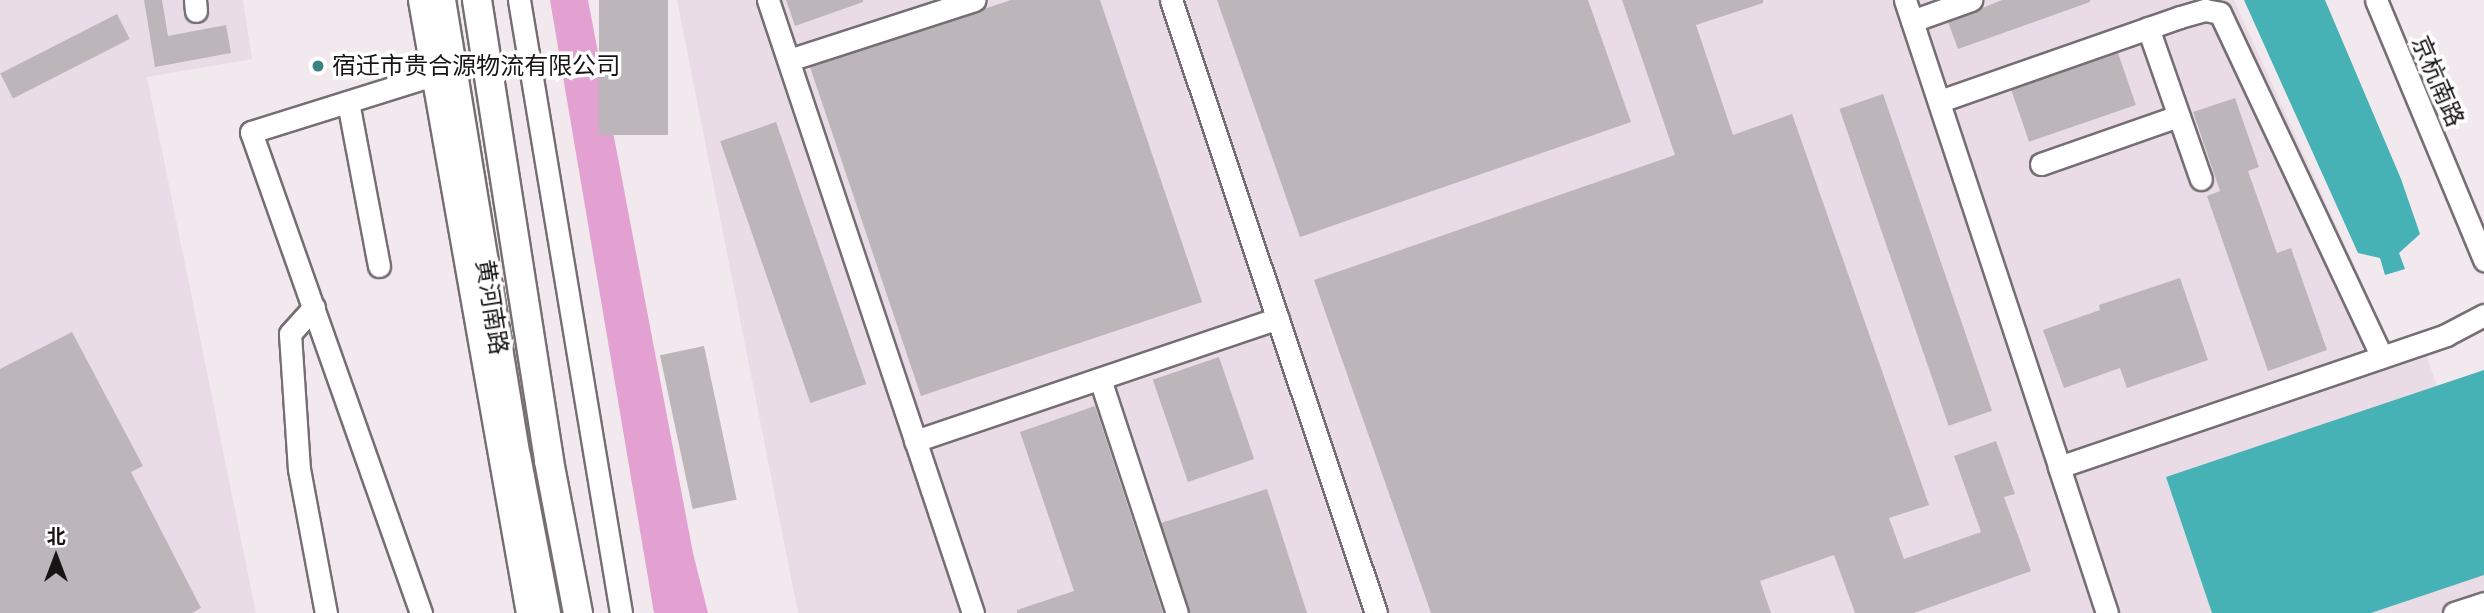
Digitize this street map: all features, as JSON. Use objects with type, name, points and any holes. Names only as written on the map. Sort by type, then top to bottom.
[{"type":"main road","name":"黄河南路","points":[[441,0],[442,72],[545,613]]},
{"type":"main road","name":"黄河南路","points":[[477,0],[549,461],[578,613]]},
{"type":"street","points":[[419,0],[442,72],[527,613]]},
{"type":"street","points":[[519,0],[621,613]]},
{"type":"street","points":[[768,0],[973,613]]},
{"type":"street","points":[[789,60],[975,0]]},
{"type":"street","points":[[1171,0],[1376,613]]},
{"type":"street","points":[[1905,0],[2107,613]]},
{"type":"street","points":[[1912,21],[1971,0]]},
{"type":"street","name":"京杭南路","points":[[2376,0],[2484,260]]},
{"type":"street","points":[[1940,101],[2148,28],[2203,5],[2223,15],[2382,357]]},
{"type":"street","points":[[2148,28],[2201,179]]},
{"type":"street","points":[[421,613],[251,132],[442,72]]},
{"type":"street","points":[[348,102],[379,266]]},
{"type":"street","points":[[2041,164],[2178,116]]},
{"type":"street","points":[[314,307],[290,334],[299,469],[326,613]]},
{"type":"street","points":[[2059,467],[2446,335],[2484,315]]},
{"type":"street","points":[[915,441],[1279,317]]},
{"type":"street","points":[[1100,379],[1177,613]]},
{"type":"street","points":[[2454,613],[2484,603]]},
{"type":"shaded area","points":[[0,0],[243,0],[252,59],[147,77],[256,613],[0,613]]},
{"type":"shaded area","points":[[550,0],[588,0],[693,553],[708,613],[654,613]]},
{"type":"shaded area","points":[[677,0],[2234,0],[2390,344],[2419,334],[2484,521],[2484,613],[798,613]]},
{"type":"water","points":[[2244,0],[2325,0],[2401,179],[2420,234],[2399,253],[2405,269],[2385,275],[2380,258],[2358,253]]},
{"type":"water","points":[[2484,370],[2484,575],[2371,613],[2212,613],[2166,477]]},
{"type":"building","points":[[144,0],[162,0],[168,36],[226,25],[231,53],[155,67]]},
{"type":"building","points":[[599,0],[668,0],[668,135],[599,135]]},
{"type":"building","points":[[786,0],[863,0],[863,2],[795,26]]},
{"type":"building","points":[[1011,0],[1100,0],[1202,302],[921,396],[810,67]]},
{"type":"building","points":[[1217,0],[1588,0],[1631,122],[1300,237]]},
{"type":"building","points":[[1622,0],[1763,0],[1763,3],[1696,25],[1733,135],[1792,114],[1929,505],[1889,518],[1904,559],[1981,532],[1954,456],[1996,441],[2015,494],[2004,497],[2031,571],[1914,613],[1855,613],[1834,555],[1760,581],[1771,613],[1431,613],[1314,280],[1675,155]]},
{"type":"building","points":[[2002,0],[2090,2],[1958,49],[1948,22]]},
{"type":"building","points":[[117,14],[130,39],[13,98],[0,73]]},
{"type":"building","points":[[2118,53],[2136,105],[2029,142],[2011,90]]},
{"type":"building","points":[[1883,94],[1992,411],[1949,426],[1840,109]]},
{"type":"building","points":[[2235,98],[2259,167],[2248,171],[2277,253],[2291,248],[2327,350],[2268,371],[2207,196],[2220,191],[2193,112]]},
{"type":"building","points":[[776,122],[866,384],[810,403],[720,141]]},
{"type":"building","points":[[2180,278],[2208,360],[2127,388],[2120,368],[2064,388],[2043,330],[2100,310],[2099,305]]},
{"type":"building","points":[[72,332],[143,466],[131,472],[201,608],[192,613],[0,613],[0,369]]},
{"type":"building","points":[[704,346],[737,500],[693,509],[660,355]]},
{"type":"building","points":[[1219,357],[1254,459],[1188,482],[1153,380]]},
{"type":"building","points":[[1095,406],[1163,613],[1017,613],[1017,610],[1074,591],[1020,432]]},
{"type":"building","points":[[1267,489],[1307,613],[1190,613],[1161,523]]},
{"type":"place","name":"宿迁市贵合源物流有限公司","points":[[318,66]]}]
